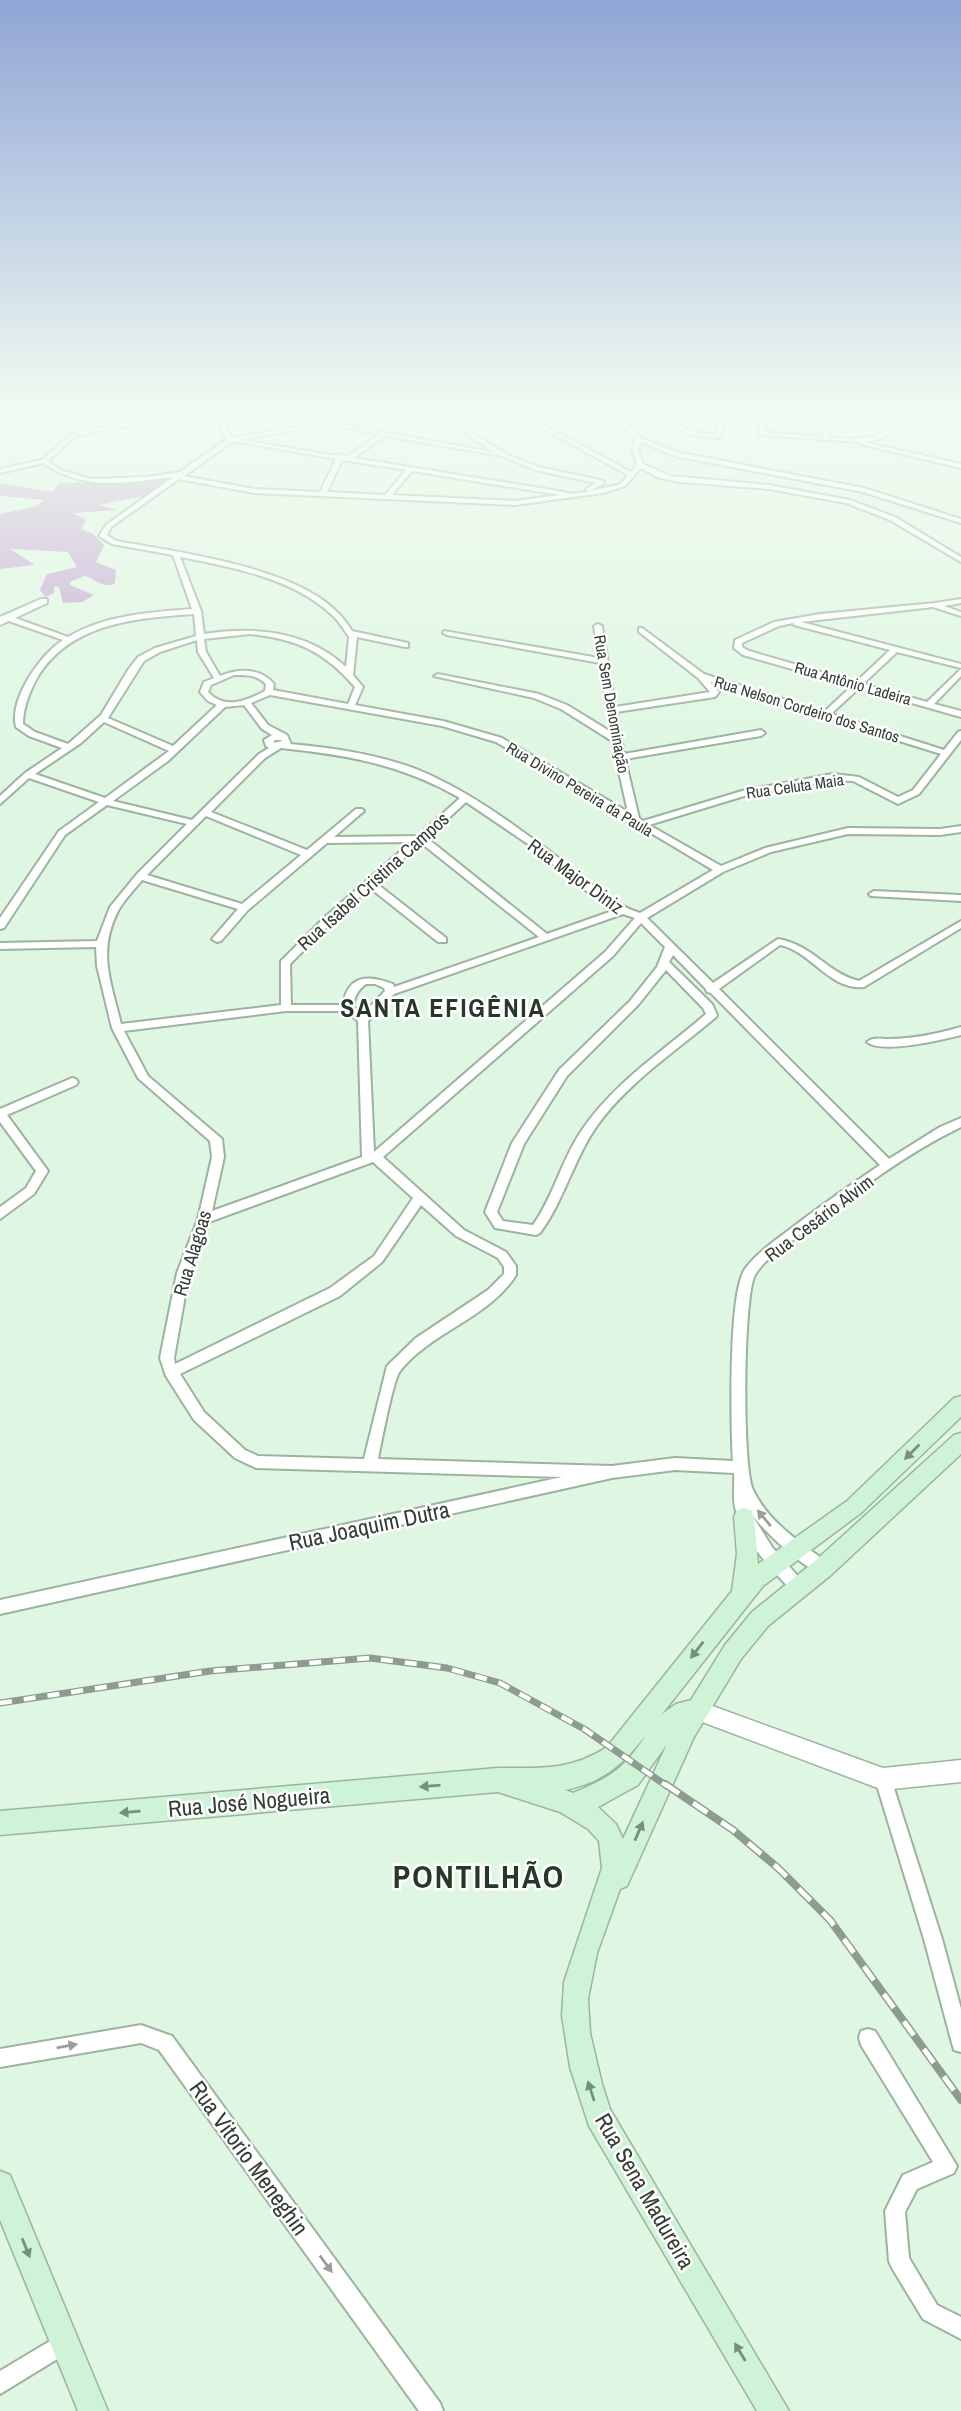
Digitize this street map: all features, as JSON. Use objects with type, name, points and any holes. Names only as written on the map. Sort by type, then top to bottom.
[{"type":"main road","name":"Rua José Nogueira","points":[[0,1823],[498,1780],[573,1779],[586,1774],[615,1755],[740,1597],[776,1561],[854,1507],[961,1404]]},
{"type":"main road","points":[[600,1914],[667,1766],[696,1710],[733,1652],[760,1619],[823,1568],[961,1441]]},
{"type":"main road","points":[[740,1597],[748,1571],[749,1546],[744,1517]]},
{"type":"main road","points":[[576,1804],[628,1779],[648,1757],[674,1716],[696,1710]]},
{"type":"main road","points":[[498,1780],[576,1804],[606,1831],[617,1854],[600,1914]]},
{"type":"main road","name":"Rua Sena Madureira","points":[[600,1914],[577,1983],[576,2015],[578,2044],[599,2116],[774,2411]]},
{"type":"main road","points":[[0,2185],[93,2411]]},
{"type":"street","points":[[112,523],[107,526],[103,536],[114,542],[236,567],[314,595],[331,608],[351,633],[405,645]]},
{"type":"street","points":[[894,523],[961,560]]},
{"type":"street","points":[[176,555],[197,611],[202,652],[217,677]]},
{"type":"street","points":[[0,623],[4,617],[44,601]]},
{"type":"street","points":[[790,621],[961,601]]},
{"type":"street","points":[[933,606],[961,614]]},
{"type":"street","points":[[69,747],[19,725],[18,710],[37,667],[69,640],[116,620],[197,611]]},
{"type":"street","points":[[4,617],[69,640]]},
{"type":"street","points":[[790,621],[961,668],[929,704]]},
{"type":"street","name":"Rua Antônio Ladeira","points":[[790,621],[738,642],[738,648],[746,653],[961,714]]},
{"type":"street","name":"Rua Sem Denominação","points":[[598,626],[616,739],[637,824]]},
{"type":"street","name":"Rua Nelson Cordeiro dos Santos","points":[[642,630],[701,676],[945,752]]},
{"type":"street","points":[[0,801],[28,775],[103,719],[139,661],[152,652],[201,636],[246,632],[277,634],[313,646],[350,673],[359,687],[349,708]]},
{"type":"street","points":[[350,673],[351,633]]},
{"type":"street","points":[[447,633],[603,661]]},
{"type":"street","points":[[826,715],[896,648]]},
{"type":"street","points":[[249,673],[263,677],[270,684],[269,692],[247,704],[222,705],[209,700],[204,692],[207,684],[217,677],[249,673]]},
{"type":"street","points":[[438,676],[536,696],[564,707],[616,739]]},
{"type":"street","points":[[611,710],[712,695],[715,692],[701,676]]},
{"type":"street","name":"Rua Divino Pereira da Paula","points":[[269,692],[443,724],[499,740],[637,824],[720,870]]},
{"type":"street","points":[[247,704],[265,727],[282,742]]},
{"type":"street","points":[[0,926],[62,833],[174,750],[222,705]]},
{"type":"street","points":[[103,719],[174,750]]},
{"type":"street","points":[[265,727],[267,741],[282,742]]},
{"type":"street","points":[[620,757],[761,733]]},
{"type":"street","name":"Rua Celuta Maia","points":[[637,824],[715,799],[767,786],[825,778],[848,777],[860,780],[898,801],[916,792],[961,734]]},
{"type":"street","name":"Rua Alagoas","points":[[262,756],[267,741]]},
{"type":"street","name":"Rua Alagoas","points":[[171,1372],[167,1358],[170,1334],[183,1273],[204,1219],[218,1157],[216,1139],[144,1078],[117,1028],[102,967],[101,944],[114,909],[140,876],[262,756],[282,742]]},
{"type":"street","name":"Rua Major Diniz","points":[[282,742],[391,763],[422,775],[465,798],[550,856],[620,912],[641,917],[888,1165]]},
{"type":"street","points":[[28,775],[104,801],[192,824]]},
{"type":"street","name":"Rua Isabel Cristina Campos","points":[[286,1008],[285,963],[322,923],[422,839],[465,798]]},
{"type":"street","points":[[217,939],[244,908],[359,811]]},
{"type":"street","points":[[206,813],[308,854]]},
{"type":"street","points":[[204,1219],[372,1158],[609,954],[641,917],[720,870],[768,850],[848,831],[940,832],[961,829]]},
{"type":"street","points":[[326,840],[422,839],[545,937]]},
{"type":"street","points":[[140,876],[244,908]]},
{"type":"street","points":[[370,883],[442,940]]},
{"type":"street","points":[[874,894],[961,898]]},
{"type":"street","points":[[363,1020],[390,992],[620,912]]},
{"type":"street","points":[[711,990],[778,942],[790,943],[844,984],[860,985],[961,924]]},
{"type":"street","points":[[0,946],[101,944]]},
{"type":"street","points":[[664,963],[708,1006],[712,1015],[616,1095],[583,1138],[548,1215],[536,1230],[499,1225],[491,1212],[518,1143],[563,1073],[634,1003],[664,963],[671,946]]},
{"type":"street","points":[[348,1007],[348,999],[354,988],[363,981],[376,981],[389,986],[390,992]]},
{"type":"street","points":[[117,1028],[286,1008],[348,1007],[363,1020],[372,1158],[460,1233],[502,1255],[510,1266],[510,1275],[493,1294],[421,1342],[392,1370],[369,1466]]},
{"type":"street","points":[[872,1042],[910,1042],[961,1031]]},
{"type":"street","points":[[0,1214],[30,1191],[42,1171],[0,1114],[72,1083]]},
{"type":"street","name":"Rua Cesário Alvim","points":[[741,1474],[738,1427],[743,1303],[749,1272],[769,1253],[888,1165],[947,1126],[961,1122]]},
{"type":"street","points":[[420,1198],[378,1259],[335,1292],[171,1372],[200,1416],[248,1458],[291,1464],[612,1472]]},
{"type":"street","name":"Rua Joaquim Dutra","points":[[0,1606],[612,1472],[675,1464],[741,1474]]},
{"type":"street","points":[[741,1474],[738,1496],[744,1517],[798,1587]]},
{"type":"street","points":[[741,1474],[762,1518],[823,1568]]},
{"type":"street","points":[[696,1710],[883,1779],[961,1771]]},
{"type":"street","points":[[883,1779],[933,1939],[961,2043]]},
{"type":"street","name":"Rua Vitorio Meneghin","points":[[0,2058],[141,2034],[165,2043],[432,2411]]},
{"type":"street","points":[[868,2038],[947,2166],[910,2182],[895,2211],[899,2261],[930,2312],[961,2328]]},
{"type":"street","points":[[0,2383],[65,2343]]},
{"type":"shaded area","points":[[0,523],[85,523],[81,529],[92,533],[104,545],[96,562],[116,570],[115,583],[111,585],[84,576],[70,582],[70,585],[94,595],[82,602],[63,603],[59,587],[54,586],[54,593],[45,597],[40,590],[47,574],[77,567],[68,552],[10,549],[35,565],[0,569]]},
{"type":"railway","points":[[0,1703],[210,1671],[370,1658],[447,1668],[500,1683],[584,1729],[667,1786]]},
{"type":"railway","points":[[665,1784],[733,1830],[778,1868],[830,1920],[961,2100]]},
{"type":"district","name":"SANTA EFIGÊNIA","points":[[443,1008]]},
{"type":"district","name":"PONTILHÃO","points":[[479,1877]]}]
